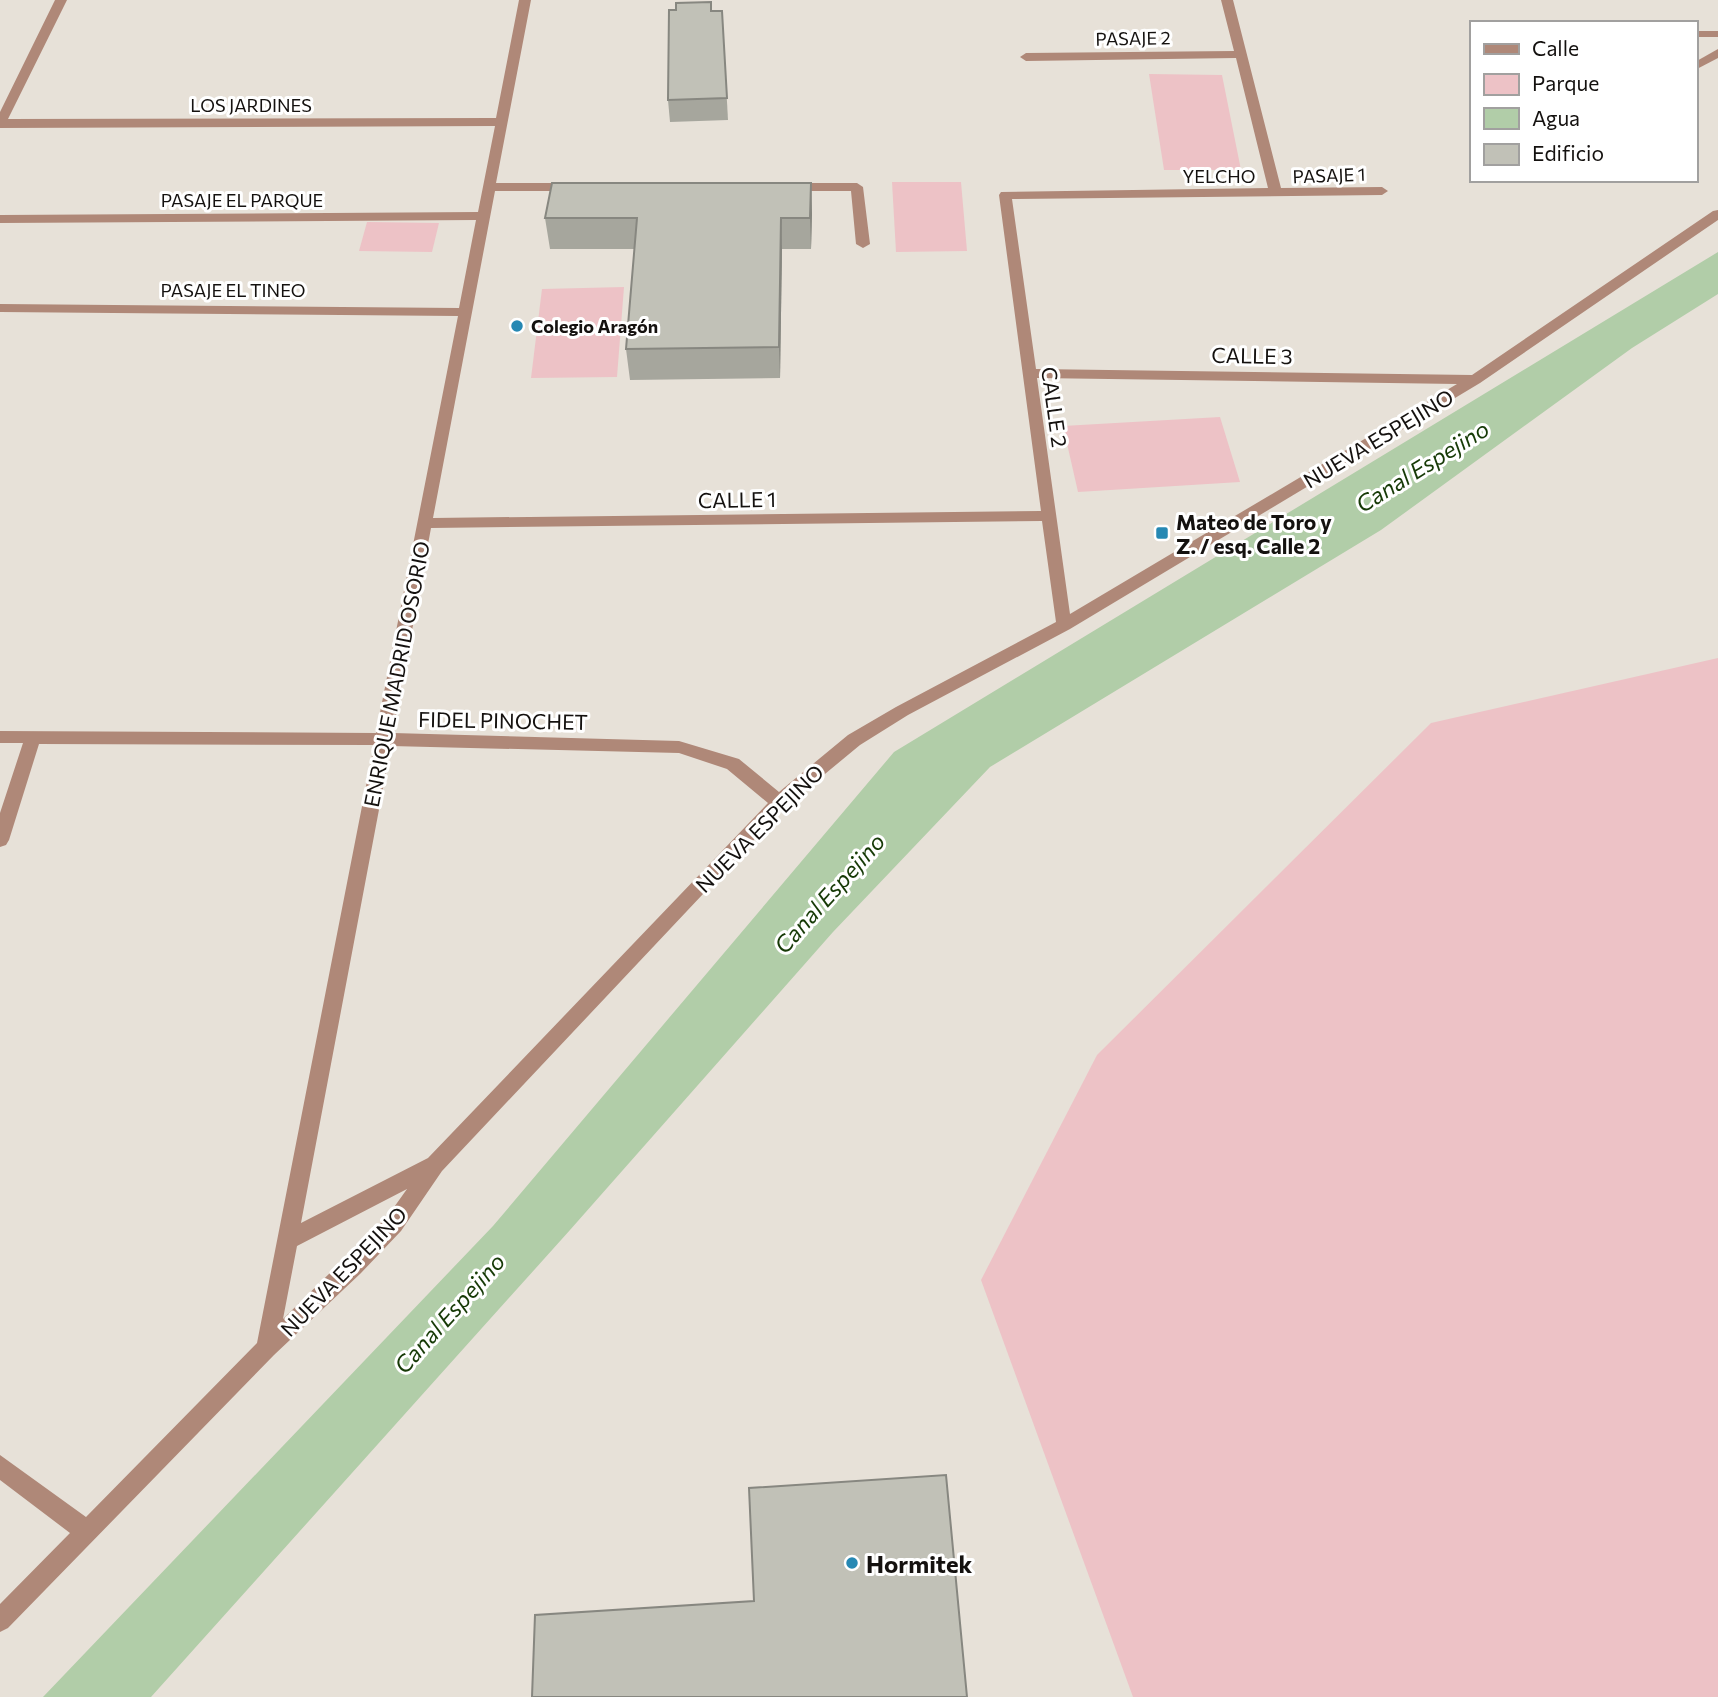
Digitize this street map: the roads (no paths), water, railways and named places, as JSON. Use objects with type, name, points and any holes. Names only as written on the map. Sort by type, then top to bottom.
[{"type":"street","points":[[0,124],[61,0]]},
{"type":"street","name":"ENRIQUE MADRID OSORIO","points":[[267,1349],[525,0]]},
{"type":"street","name":"YELCHO","points":[[1005,195],[1276,194],[1227,0]]},
{"type":"street","points":[[1697,34],[1718,34]]},
{"type":"street","points":[[1697,66],[1718,52]]},
{"type":"street","name":"PASAJE 2","points":[[1026,57],[1241,54]]},
{"type":"street","name":"LOS JARDINES","points":[[0,124],[502,122]]},
{"type":"street","points":[[489,187],[584,187]]},
{"type":"street","points":[[775,187],[857,187],[863,244]]},
{"type":"street","name":"PASAJE 1","points":[[1276,194],[1382,191]]},
{"type":"street","name":"CALLE 2","points":[[1005,195],[1064,625]]},
{"type":"street","name":"NUEVA ESPEJINO","points":[[88,1532],[394,1224],[436,1165],[779,802],[854,740],[902,711],[1064,625],[1475,380],[1718,214]]},
{"type":"street","name":"PASAJE EL PARQUE","points":[[0,219],[484,215]]},
{"type":"street","name":"PASAJE EL TINEO","points":[[0,308],[466,312]]},
{"type":"street","name":"CALLE 3","points":[[1029,373],[1475,380]]},
{"type":"street","name":"CALLE 1","points":[[425,523],[1049,516]]},
{"type":"street","name":"FIDEL PINOCHET","points":[[0,737],[384,739],[679,747],[733,764],[779,802]]},
{"type":"street","points":[[0,840],[33,737]]},
{"type":"street","points":[[287,1241],[436,1165]]},
{"type":"street","points":[[0,1466],[88,1532],[0,1620]]},
{"type":"water","name":"Canal Espejino","points":[[1718,252],[1718,294],[1632,348],[1381,530],[990,767],[833,932],[151,1697],[43,1697],[493,1226],[894,752]]},
{"type":"place","name":"Colegio Aragón","points":[[517,326]]},
{"type":"place","name":"Mateo de Toro y Z. / esq. Calle 2","points":[[1162,533]]},
{"type":"place","name":"Hormitek","points":[[852,1563]]}]
